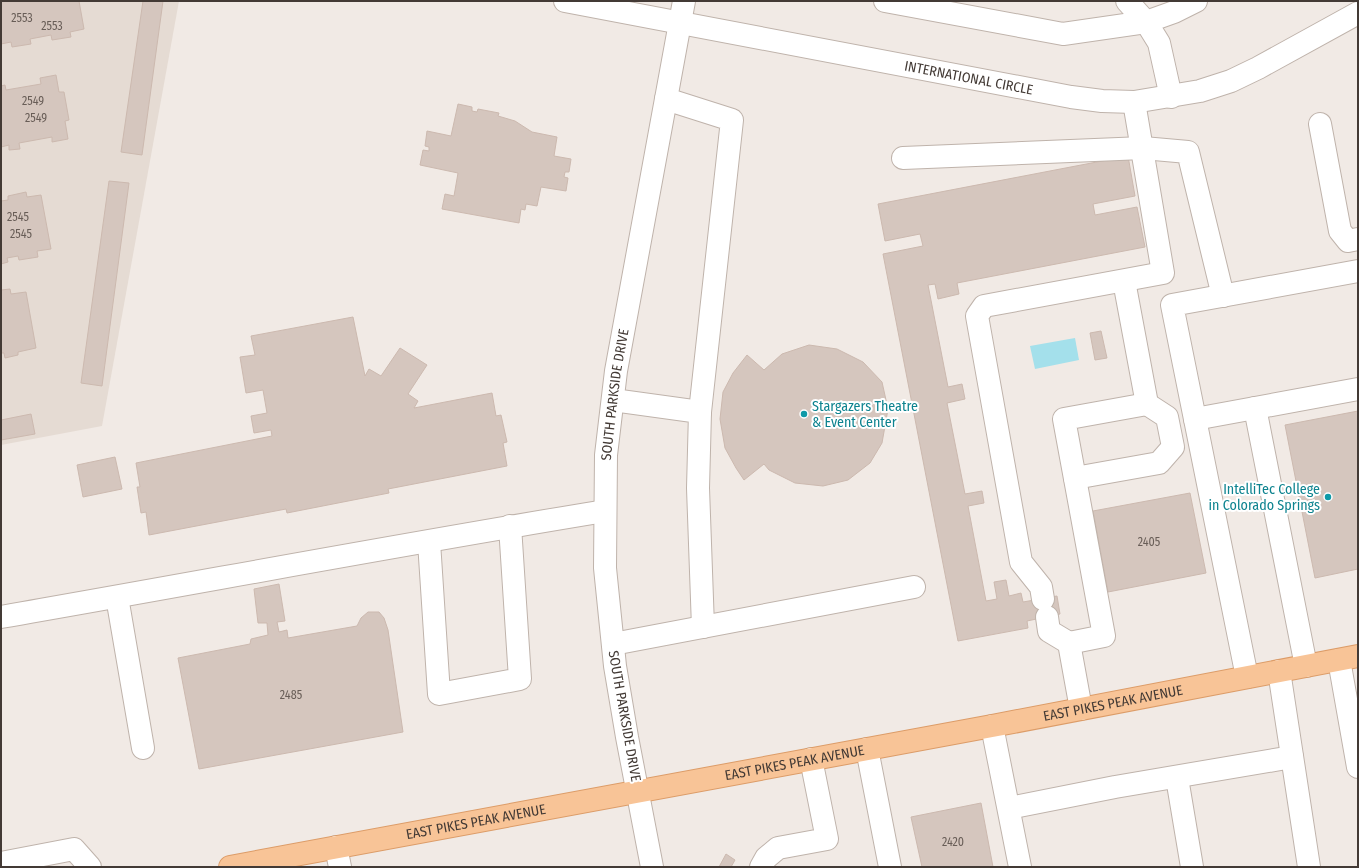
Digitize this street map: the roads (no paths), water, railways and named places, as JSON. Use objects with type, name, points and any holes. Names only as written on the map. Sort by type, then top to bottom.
[{"type":"main road","name":"EAST PIKES PEAK AVENUE","points":[[230,867],[338,857],[638,791],[1349,658]]},
{"type":"street","name":"INTERNATIONAL CIRCLE","points":[[564,1],[1071,97],[1102,101],[1134,102],[1200,91],[1231,81],[1258,68],[1358,13]]},
{"type":"street","name":"SOUTH PARKSIDE DRIVE","points":[[652,867],[615,666],[605,568],[606,455],[616,371],[684,1]]},
{"type":"street","points":[[886,1],[1063,34],[1146,22],[1174,12],[1196,1]]},
{"type":"street","points":[[1127,1],[1146,22],[1159,43],[1170,97]]},
{"type":"street","points":[[666,99],[732,120],[700,412],[698,488],[703,627]]},
{"type":"street","points":[[1075,478],[1159,463],[1173,447],[1167,417],[1147,404],[1064,419],[1104,636],[1069,643],[1049,631],[1041,587],[1021,562],[977,316],[984,306],[1163,273],[1134,102]]},
{"type":"street","points":[[1320,124],[1340,231],[1348,241],[1358,239]]},
{"type":"street","points":[[903,158],[1143,148],[1188,152],[1223,296]]},
{"type":"street","points":[[1247,677],[1172,305],[1358,271]]},
{"type":"street","points":[[1124,280],[1147,404]]},
{"type":"street","points":[[1195,419],[1358,390]]},
{"type":"street","points":[[613,400],[700,412]]},
{"type":"street","points":[[1255,408],[1306,666]]},
{"type":"street","points":[[1,617],[429,542],[510,526],[605,511]]},
{"type":"street","points":[[429,542],[439,694],[520,679],[510,526]]},
{"type":"street","points":[[613,644],[914,587]]},
{"type":"street","points":[[117,597],[144,748]]},
{"type":"street","points":[[1069,643],[1082,709]]},
{"type":"street","points":[[1349,658],[1358,767]]},
{"type":"street","points":[[1279,671],[1309,867]]},
{"type":"street","points":[[992,726],[1020,867]]},
{"type":"street","points":[[866,749],[890,867]]},
{"type":"street","points":[[1009,808],[1292,757]]},
{"type":"street","points":[[761,867],[766,858],[778,848],[826,839],[811,759]]},
{"type":"street","points":[[1177,778],[1192,867]]},
{"type":"street","points":[[1,863],[74,849],[90,867]]},
{"type":"water","points":[[1075,338],[1079,360],[1035,369],[1030,346]]},
{"type":"place","name":"Stargazers Theatre & Event Center","points":[[804,414]]},
{"type":"place","name":"IntelliTec College in Colorado Springs","points":[[1328,497]]}]
